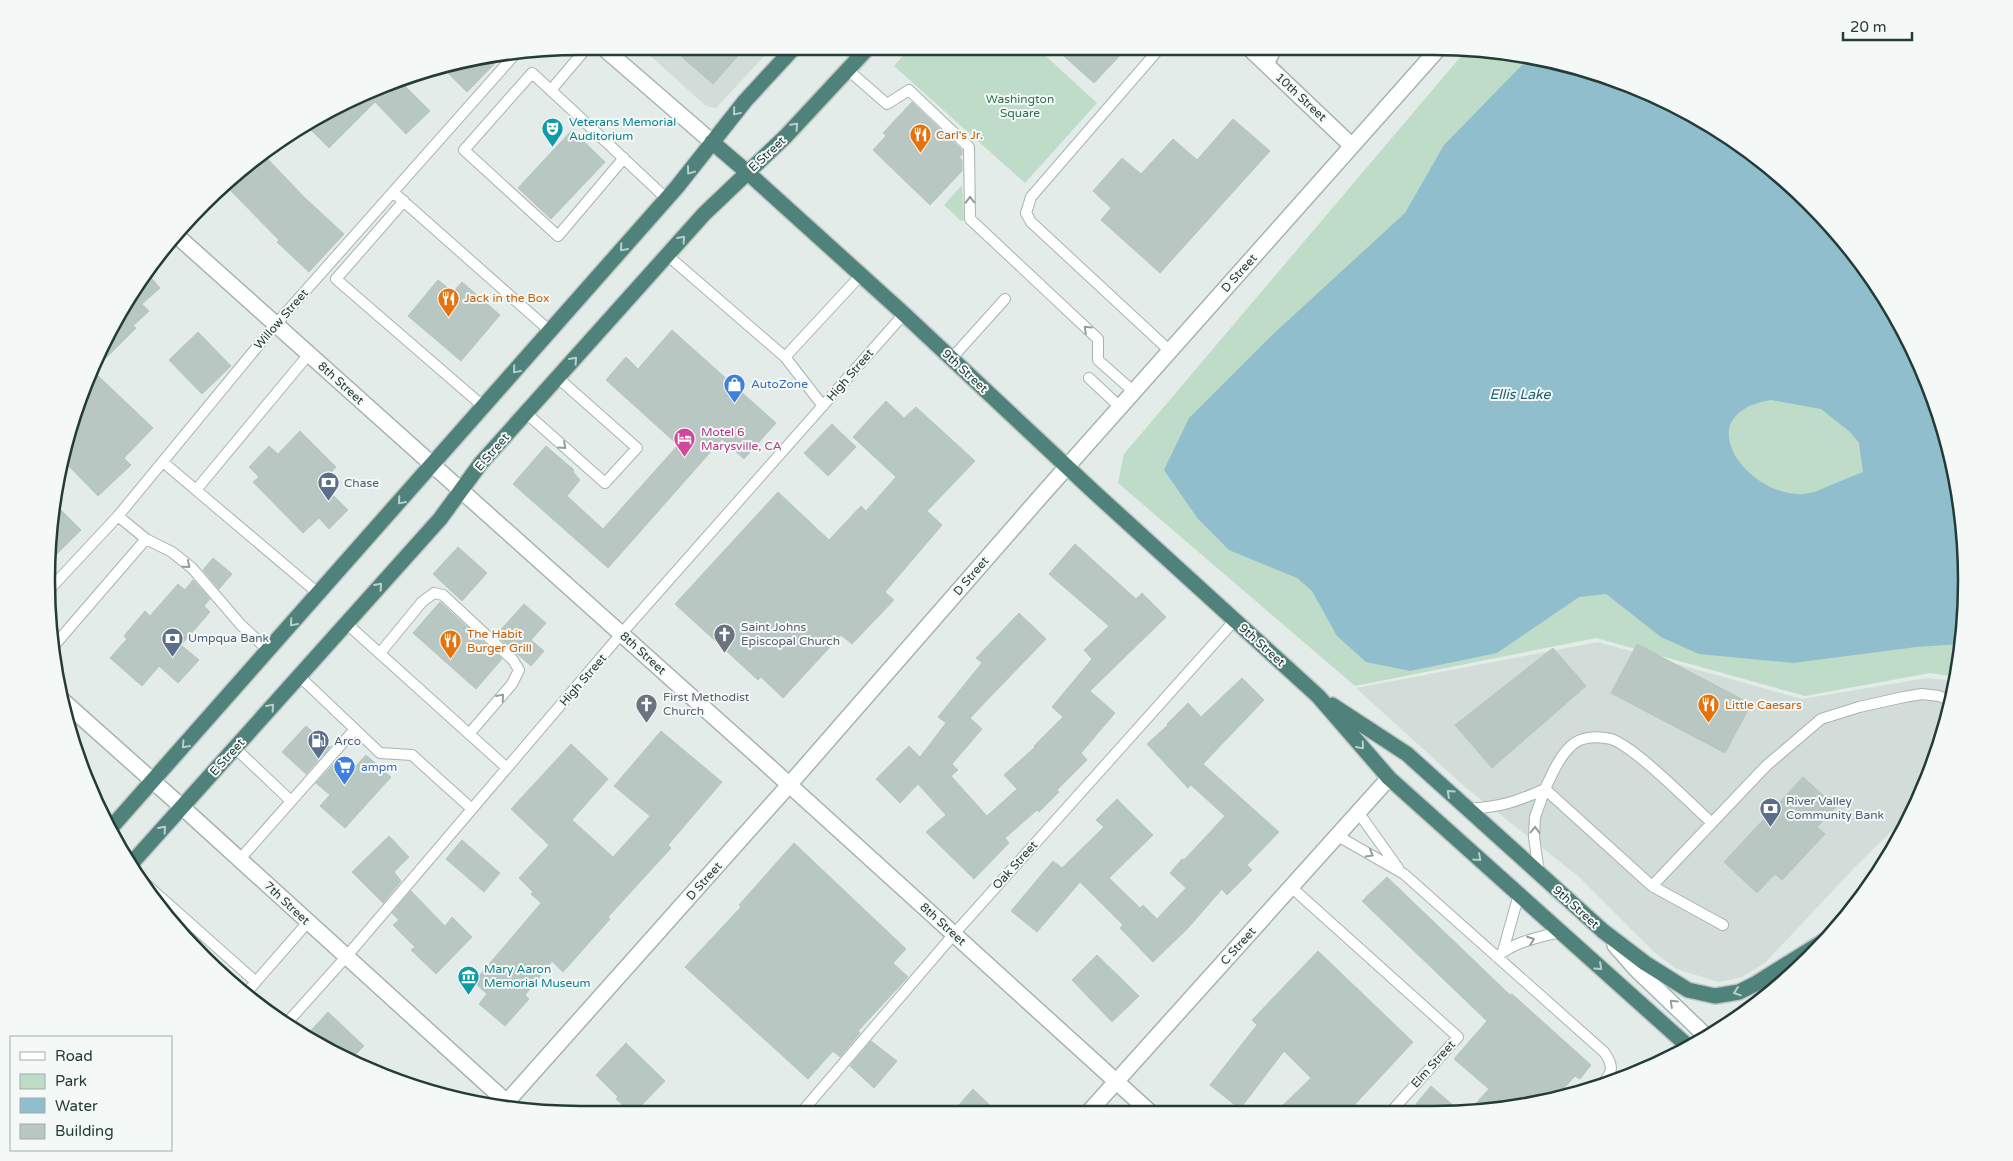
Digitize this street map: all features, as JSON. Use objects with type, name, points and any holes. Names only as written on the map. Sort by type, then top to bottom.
[{"type":"highway","points":[[115,824],[667,199],[712,142],[788,55]]},
{"type":"highway","name":"E Street","points":[[135,859],[440,519],[481,464],[704,214],[786,136],[862,55]]},
{"type":"highway","name":"9th Street","points":[[712,142],[904,314],[1067,467],[1318,696],[1389,778],[1683,1042]]},
{"type":"highway","name":"9th Street","points":[[1318,696],[1407,754],[1603,931]]},
{"type":"highway","points":[[1603,931],[1669,980],[1688,990],[1715,996],[1739,992],[1798,958]]},
{"type":"street","name":"9th Street","points":[[614,55],[712,142]]},
{"type":"street","name":"10th Street","points":[[1256,55],[1352,146]]},
{"type":"street","points":[[1266,64],[1270,55]]},
{"type":"street","name":"D Street","points":[[511,1102],[1067,467],[1433,55]]},
{"type":"street","name":"8th Street","points":[[181,239],[790,785],[1143,1106]]},
{"type":"street","name":"7th Street","points":[[71,708],[503,1100]]},
{"type":"street","name":"C Street","points":[[1094,1106],[1389,778]]},
{"type":"street","name":"9th Street","points":[[1603,931],[1636,968],[1702,1031]]},
{"type":"lane","points":[[551,90],[581,55]]},
{"type":"lane","points":[[1153,55],[1031,197],[1026,213],[1031,222],[1170,351]]},
{"type":"lane","name":"Willow Street","points":[[55,583],[118,516],[276,324],[511,59]]},
{"type":"lane","points":[[848,70],[887,104],[909,90],[969,147],[970,219],[1098,339],[1098,360],[1134,392]]},
{"type":"lane","points":[[624,158],[558,236],[464,150],[532,73],[624,158],[667,199]]},
{"type":"lane","points":[[393,192],[550,331]]},
{"type":"lane","points":[[404,201],[336,279],[484,407]]},
{"type":"lane","points":[[667,255],[785,357],[823,406]]},
{"type":"lane","points":[[785,357],[861,275]]},
{"type":"lane","points":[[951,358],[1006,299]]},
{"type":"lane","name":"High Street","points":[[291,1018],[346,957],[621,634],[904,314]]},
{"type":"lane","points":[[196,490],[309,354]]},
{"type":"lane","points":[[526,413],[605,483],[637,448],[558,378]]},
{"type":"lane","points":[[1089,378],[1120,407]]},
{"type":"lane","points":[[162,462],[319,594]]},
{"type":"lane","points":[[118,516],[146,539],[172,552],[192,568],[241,625],[269,651]]},
{"type":"lane","points":[[58,641],[146,539]]},
{"type":"lane","points":[[380,653],[422,602],[434,593],[442,596],[457,608],[514,660],[519,670],[512,684],[469,734]]},
{"type":"lane","name":"Oak Street","points":[[807,1106],[954,934],[1235,620]]},
{"type":"lane","points":[[346,623],[507,768]]},
{"type":"lane","points":[[299,676],[380,753],[412,755],[472,809]]},
{"type":"lane","points":[[1652,886],[1772,761],[1821,719],[1859,707],[1922,694],[1944,698]]},
{"type":"lane","points":[[240,860],[355,729]]},
{"type":"lane","points":[[1539,873],[1534,837],[1535,817],[1545,789],[1554,769],[1571,745],[1589,737],[1612,740],[1635,754],[1712,823]]},
{"type":"lane","points":[[235,748],[291,801]]},
{"type":"lane","points":[[1468,809],[1498,807],[1519,801],[1545,789]]},
{"type":"lane","points":[[1545,789],[1652,886],[1723,925]]},
{"type":"lane","points":[[1358,812],[1404,874]]},
{"type":"lane","points":[[1336,835],[1404,874],[1500,954],[1604,1052],[1610,1060],[1612,1068],[1609,1075]]},
{"type":"lane","name":"Elm Street","points":[[1291,887],[1458,1037],[1396,1106]]},
{"type":"lane","points":[[1500,954],[1519,894]]},
{"type":"lane","points":[[165,901],[256,982]]},
{"type":"lane","points":[[250,989],[308,922]]},
{"type":"lane","points":[[1500,954],[1526,941],[1560,932]]},
{"type":"shaded area","points":[[650,55],[765,55],[716,108],[706,106]]},
{"type":"shaded area","points":[[1598,642],[1802,699],[1927,678],[1949,680],[1930,749],[1918,782],[1897,825],[1855,867],[1765,963],[1742,977],[1719,982],[1676,969],[1653,951],[1578,876],[1465,787],[1356,688]]},
{"type":"green space","name":"Washington Square","points":[[904,55],[1045,55],[1097,103],[1025,183],[894,66]]},
{"type":"green space","name":"Ellis Lake","points":[[1461,56],[1501,59],[1569,73],[1634,95],[1665,109],[1695,125],[1752,164],[1779,185],[1828,234],[1888,318],[1918,379],[1930,412],[1940,444],[1954,512],[1958,580],[1957,615],[1949,676],[1930,673],[1805,696],[1596,638],[1355,686],[1118,483],[1124,454]]},
{"type":"green space","points":[[962,185],[964,220],[961,221],[944,205]]},
{"type":"water","name":"Ellis Lake","points":[[1524,63],[1569,73],[1601,83],[1665,109],[1695,125],[1724,144],[1779,185],[1828,234],[1849,261],[1888,318],[1918,379],[1940,444],[1954,512],[1958,580],[1954,644],[1916,647],[1793,663],[1699,654],[1661,637],[1606,594],[1579,597],[1497,653],[1410,671],[1366,662],[1337,636],[1312,591],[1297,578],[1229,550],[1198,519],[1164,470],[1189,418],[1270,337],[1405,213],[1444,145]],"holes":[[[1771,400],[1821,409],[1850,432],[1859,443],[1863,472],[1814,492],[1804,494],[1783,492],[1763,483],[1746,470],[1734,454],[1729,437],[1732,421],[1745,408]]]},
{"type":"building","points":[[680,55],[739,55],[713,84]]},
{"type":"building","points":[[1063,55],[1120,55],[1094,83]]},
{"type":"building","points":[[497,62],[467,92],[447,72]]},
{"type":"building","points":[[405,86],[430,111],[406,134],[375,102],[329,148],[311,130],[348,109],[379,95]]},
{"type":"building","name":"Carl's Jr.","points":[[912,102],[962,150],[962,155],[959,157],[962,160],[962,171],[930,205],[873,150],[886,136],[883,133]]},
{"type":"building","points":[[1233,119],[1270,151],[1160,273],[1101,220],[1111,208],[1093,191],[1122,158],[1141,174],[1173,139],[1197,160]]},
{"type":"building","points":[[572,130],[605,162],[551,219],[518,188]]},
{"type":"building","points":[[268,159],[304,197],[344,234],[309,272],[277,242],[279,240],[229,189]]},
{"type":"building","points":[[152,278],[160,288],[142,304],[149,311],[133,326],[136,328],[103,361],[125,318]]},
{"type":"building","points":[[438,280],[453,292],[462,282],[500,315],[461,361],[408,316]]},
{"type":"building","name":"Motel 6 Marysville, CA","points":[[672,330],[776,423],[744,459],[722,439],[608,568],[513,484],[546,446],[574,470],[573,472],[580,480],[567,496],[603,529],[678,445],[606,380],[626,357],[638,369]]},
{"type":"building","points":[[198,332],[231,366],[202,394],[169,360]]},
{"type":"building","points":[[97,375],[153,428],[124,458],[131,465],[98,496],[68,465],[83,412]]},
{"type":"building","points":[[886,401],[904,418],[916,407],[975,461],[927,511],[942,525],[885,592],[894,600],[852,644],[841,635],[783,698],[761,677],[758,680],[675,604],[778,492],[829,540],[861,506],[866,511],[896,477],[853,437]]},
{"type":"building","points":[[832,424],[856,447],[828,476],[804,453]]},
{"type":"building","points":[[300,431],[336,467],[321,483],[348,510],[329,529],[319,518],[303,533],[253,482],[259,477],[249,467],[269,446],[278,454]]},
{"type":"building","points":[[60,509],[81,530],[56,555]]},
{"type":"building","points":[[1075,544],[1136,599],[1142,593],[1166,617],[1090,691],[1115,713],[1081,753],[1087,760],[1057,790],[1059,792],[1039,812],[1037,810],[1005,838],[1009,843],[974,879],[926,832],[946,815],[918,784],[900,803],[876,779],[909,746],[920,757],[946,723],[938,717],[982,663],[976,658],[1019,613],[1046,639],[970,718],[982,729],[952,764],[958,770],[951,776],[987,816],[1017,789],[1004,775],[1035,747],[1063,717],[1052,707],[1092,659],[1084,650],[1109,626],[1049,574]]},
{"type":"building","points":[[458,547],[487,573],[462,601],[433,574]]},
{"type":"building","points":[[213,558],[232,574],[219,589],[203,570]]},
{"type":"building","points":[[193,580],[210,599],[204,606],[210,612],[181,645],[199,660],[178,683],[159,666],[142,686],[110,658],[127,639],[124,636],[145,611],[150,616],[178,584],[185,590]]},
{"type":"building","points":[[440,602],[502,659],[476,689],[413,633]]},
{"type":"building","points":[[524,604],[546,623],[531,640],[544,651],[531,666],[496,635]]},
{"type":"building","points":[[1637,644],[1751,704],[1725,753],[1611,693]]},
{"type":"building","points":[[1553,648],[1586,686],[1492,768],[1455,725]]},
{"type":"building","points":[[1242,678],[1264,700],[1203,764],[1279,832],[1247,865],[1252,870],[1227,895],[1222,889],[1188,928],[1153,962],[1120,928],[1123,925],[1080,882],[1037,932],[1011,911],[1053,861],[1062,868],[1104,827],[1096,820],[1117,799],[1153,835],[1109,878],[1140,908],[1143,905],[1157,919],[1186,888],[1170,873],[1225,816],[1191,785],[1188,788],[1147,744],[1188,703],[1201,717]]},
{"type":"building","points":[[306,726],[330,747],[306,774],[282,752]]},
{"type":"building","points":[[661,731],[722,782],[668,845],[671,848],[608,917],[610,919],[563,972],[552,961],[525,995],[529,999],[505,1026],[479,1004],[487,994],[474,982],[541,903],[531,894],[533,892],[519,878],[549,845],[511,809],[571,744],[608,779],[572,820],[613,857],[650,816],[614,786]]},
{"type":"building","points":[[366,755],[391,777],[345,828],[320,806],[330,795],[316,783],[340,757],[353,769]]},
{"type":"building","points":[[1803,777],[1836,807],[1817,827],[1825,834],[1782,880],[1775,874],[1757,893],[1724,862]]},
{"type":"building","points":[[389,836],[409,857],[394,872],[401,881],[383,903],[352,872]]},
{"type":"building","points":[[462,840],[500,873],[484,892],[446,859]]},
{"type":"building","points":[[794,843],[906,949],[893,963],[908,977],[858,1031],[860,1033],[840,1057],[833,1051],[808,1079],[685,967],[741,907],[739,905]]},
{"type":"building","points":[[1387,877],[1510,995],[1512,994],[1591,1065],[1580,1079],[1575,1076],[1563,1089],[1501,1102],[1475,1104],[1489,1089],[1454,1059],[1487,1021],[1362,901]]},
{"type":"building","points":[[411,891],[445,926],[452,917],[472,937],[436,974],[411,950],[415,947],[393,925],[399,920],[392,913]]},
{"type":"building","points":[[1318,951],[1413,1042],[1353,1106],[1282,1106],[1311,1078],[1284,1051],[1242,1106],[1236,1106],[1210,1085],[1257,1025],[1252,1020]]},
{"type":"building","points":[[1097,955],[1139,996],[1112,1022],[1072,980]]},
{"type":"building","points":[[328,1012],[364,1046],[355,1055],[311,1031]]},
{"type":"building","points":[[871,1041],[897,1061],[874,1088],[850,1066]]},
{"type":"building","points":[[626,1043],[665,1081],[641,1106],[624,1106],[616,1099],[618,1097],[596,1075]]},
{"type":"building","points":[[1431,1086],[1453,1105],[1418,1106],[1416,1104]]},
{"type":"building","points":[[973,1089],[991,1106],[958,1106]]},
{"type":"place","name":"Veterans Memorial Auditorium","points":[[553,148]]},
{"type":"place","name":"Carl's Jr.","points":[[920,154]]},
{"type":"place","name":"Jack in the Box","points":[[448,317]]},
{"type":"place","name":"AutoZone","points":[[735,403]]},
{"type":"place","name":"Motel 6 Marysville, CA","points":[[685,458]]},
{"type":"place","name":"Chase","points":[[328,502]]},
{"type":"place","name":"Saint Johns Episcopal Church","points":[[725,653]]},
{"type":"place","name":"Umpqua Bank","points":[[172,657]]},
{"type":"place","name":"The Habit Burger Grill","points":[[451,660]]},
{"type":"place","name":"First Methodist Church","points":[[647,723]]},
{"type":"place","name":"Little Caesars","points":[[1709,724]]},
{"type":"place","name":"Arco","points":[[318,760]]},
{"type":"place","name":"ampm","points":[[345,786]]},
{"type":"place","name":"River Valley Community Bank","points":[[1770,827]]},
{"type":"place","name":"Mary Aaron Memorial Museum","points":[[468,995]]}]
